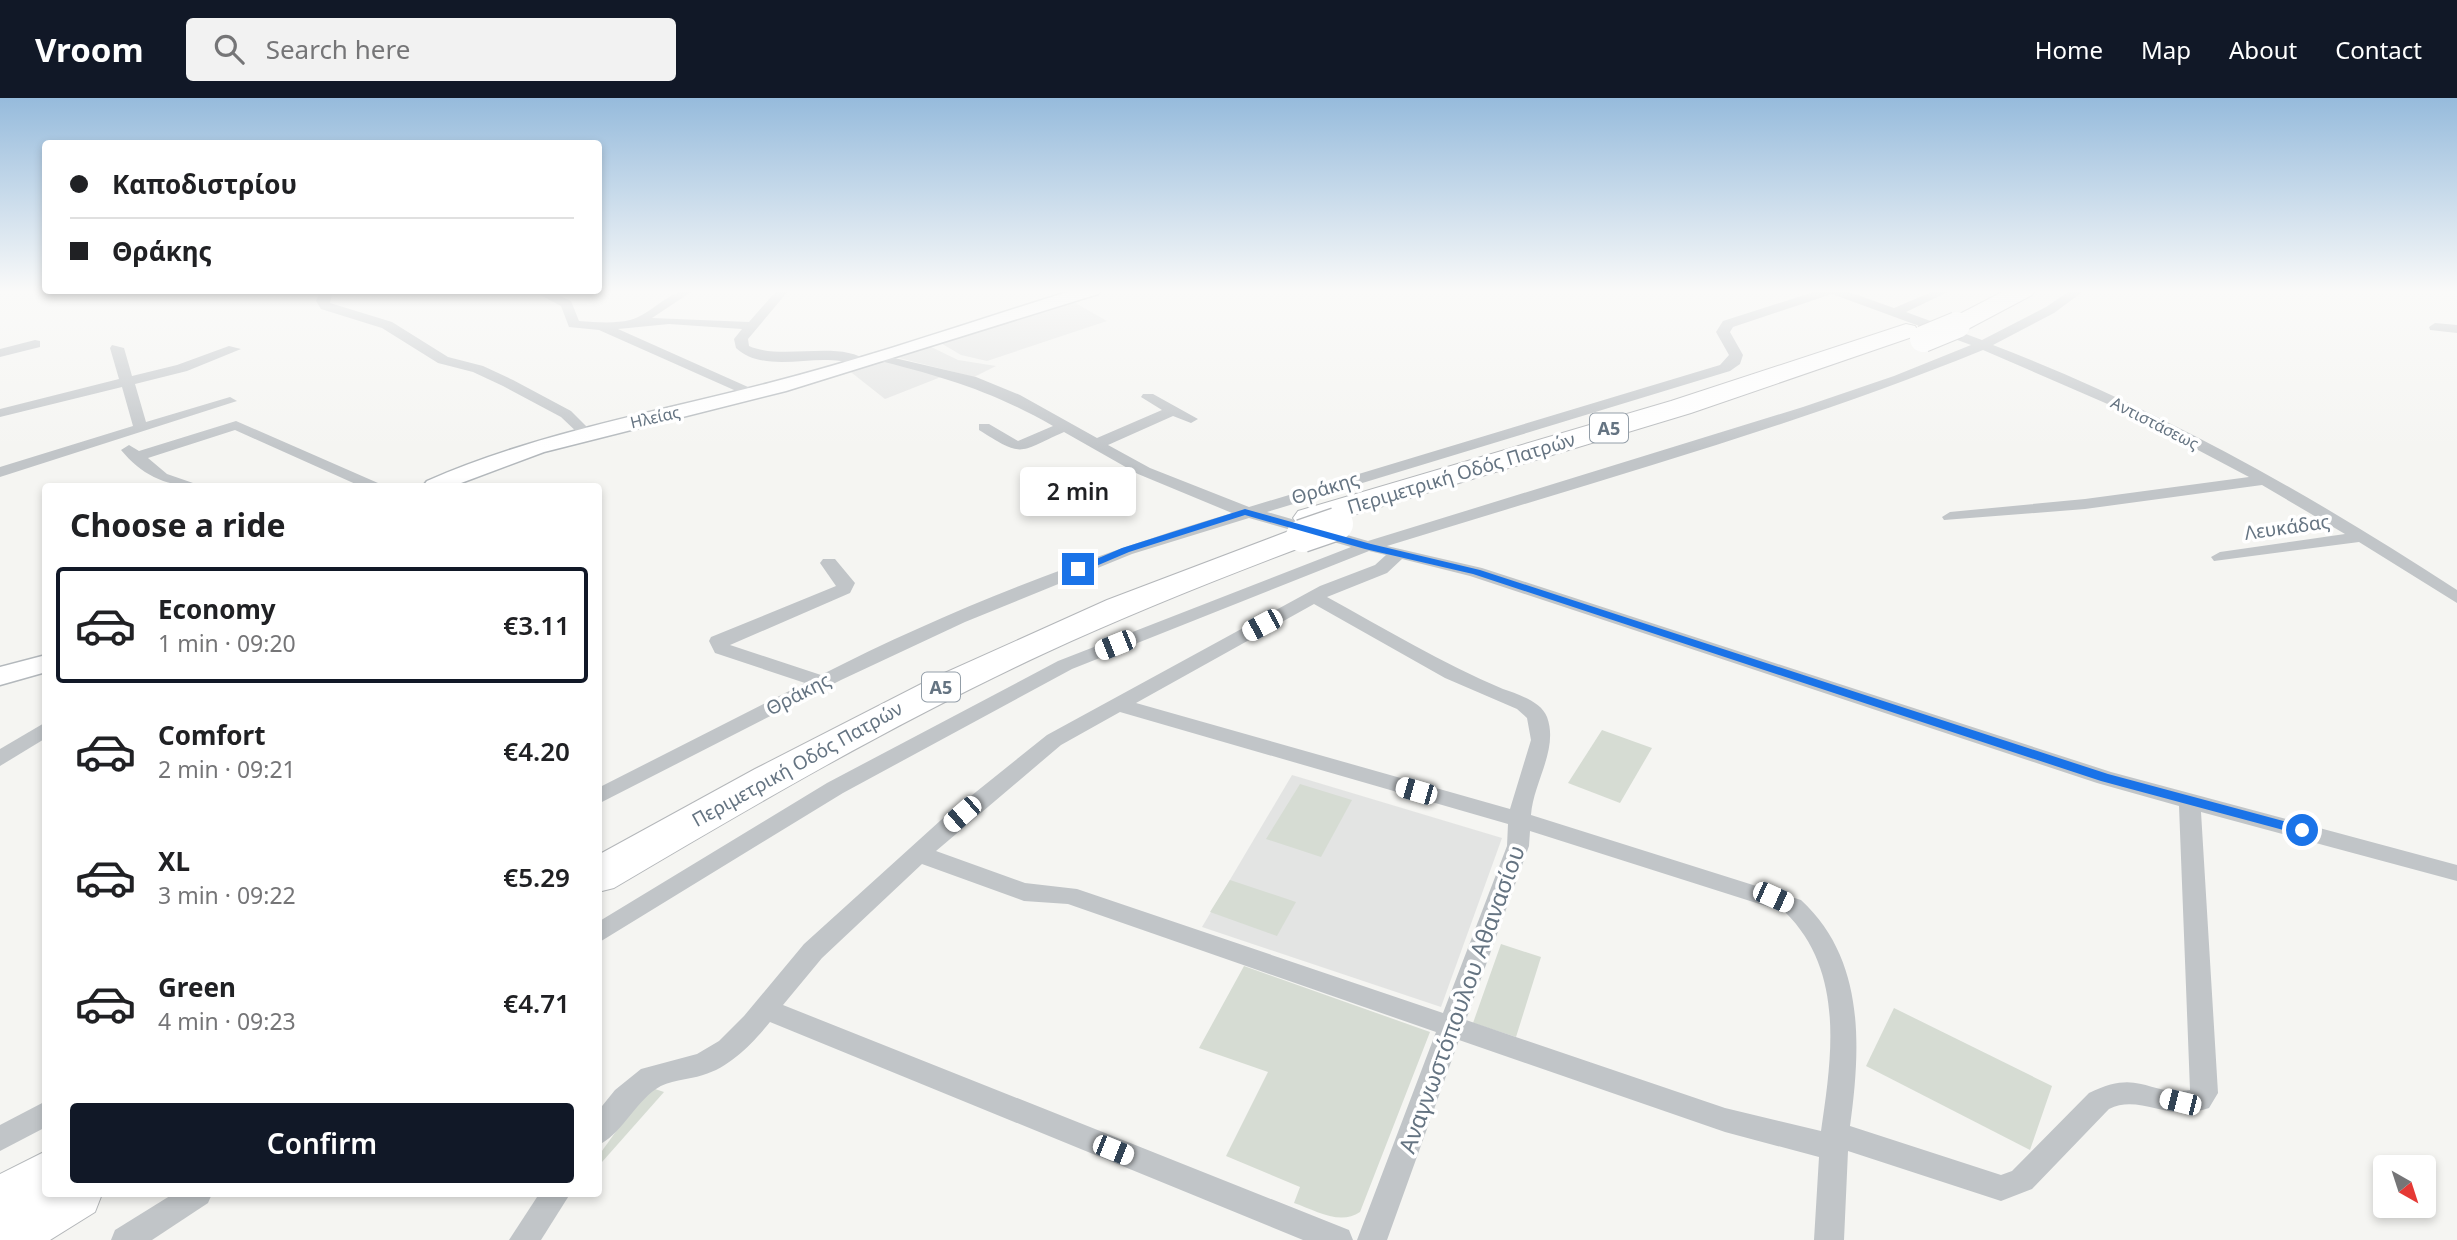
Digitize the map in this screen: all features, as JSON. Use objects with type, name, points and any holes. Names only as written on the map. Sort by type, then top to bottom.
[{"type":"highway","name":"Περιμετρική Οδός Πατρών","points":[[602,844],[908,679],[1065,610],[1306,527],[1779,390],[1883,343]]},
{"type":"highway","name":"Περιμετρική Οδός Πατρών","points":[[602,874],[740,793],[924,695],[1127,603],[1306,527]]},
{"type":"highway","points":[[0,1204],[42,1179]]},
{"type":"highway","points":[[0,1240],[70,1197]]},
{"type":"main road","name":"Ηλείας","points":[[442,483],[496,460],[586,433],[752,394],[920,343]]},
{"type":"main road","points":[[0,676],[42,664]]},
{"type":"street","points":[[416,343],[443,360],[478,369],[508,383],[566,414],[586,433]]},
{"type":"street","points":[[639,343],[752,394]]},
{"type":"street","points":[[742,343],[743,348],[758,357],[779,359],[840,355],[982,384],[1029,404],[1095,445],[1162,480],[1245,512],[1368,547],[1476,572],[2105,778],[2457,873]]},
{"type":"street","name":"Θράκης","points":[[602,795],[822,682],[959,618],[1126,550],[1726,368],[1735,361],[1736,355],[1729,343]]},
{"type":"street","name":"Αντιστάσεως","points":[[1978,343],[2085,387],[2262,481],[2454,594]]},
{"type":"street","points":[[602,932],[835,788],[1065,665],[1368,547],[1808,410],[1986,343]]},
{"type":"street","points":[[0,353],[35,344]]},
{"type":"street","points":[[117,348],[141,429]]},
{"type":"street","points":[[0,413],[197,363],[234,349]]},
{"type":"street","points":[[1148,397],[1191,419]]},
{"type":"street","points":[[0,472],[230,401]]},
{"type":"street","points":[[1095,445],[1174,410]]},
{"type":"street","points":[[136,457],[236,425],[365,483]]},
{"type":"street","points":[[984,427],[1017,447],[1066,426]]},
{"type":"street","points":[[115,437],[161,477],[178,483]]},
{"type":"street","points":[[1950,517],[2096,503],[2262,481]]},
{"type":"street","name":"Λευκάδας","points":[[2220,558],[2359,537]]},
{"type":"street","points":[[602,1128],[625,1098],[650,1077],[691,1069],[715,1058],[741,1037],[813,951],[920,854],[1054,740],[1115,704],[1315,597],[1381,569],[1398,554]]},
{"type":"street","points":[[822,682],[722,649],[718,641],[844,589],[846,583],[829,563]]},
{"type":"street","name":"Αναγνωστόπουλου Αθανασίου","points":[[1315,597],[1452,674],[1524,705],[1537,716],[1541,740],[1521,802],[1518,846],[1372,1240]]},
{"type":"street","points":[[1115,704],[1773,897],[1807,916],[1826,949],[1843,1019],[1844,1070],[1834,1141],[1829,1240]]},
{"type":"street","points":[[0,759],[42,731]]},
{"type":"street","points":[[920,854],[1024,892],[1063,894],[1082,899],[1725,1119],[1807,1142],[1849,1138],[2001,1188],[2022,1180],[2099,1101],[2114,1092],[2132,1091],[2186,1103],[2202,1098],[2204,1093],[2190,802]]},
{"type":"street","points":[[765,1009],[1338,1240]]},
{"type":"street","points":[[0,1139],[42,1114]]},
{"type":"street","points":[[126,1240],[193,1197]]},
{"type":"street","points":[[524,1240],[554,1197]]},
{"type":"shaded area","points":[[924,343],[958,360],[996,366],[974,377],[887,355]]},
{"type":"shaded area","points":[[941,343],[1040,343],[987,361],[961,355]]},
{"type":"shaded area","points":[[877,358],[946,375],[885,399],[847,369]]},
{"type":"shaded area","points":[[1602,730],[1652,748],[1620,803],[1568,783]]},
{"type":"shaded area","points":[[1292,775],[1502,838],[1441,1007],[1202,927]]},
{"type":"shaded area","points":[[1300,784],[1352,800],[1321,857],[1266,839]]},
{"type":"shaded area","points":[[1230,880],[1296,902],[1277,936],[1210,912]]},
{"type":"shaded area","points":[[1501,944],[1541,957],[1516,1037],[1473,1023]]},
{"type":"shaded area","points":[[1244,966],[1430,1032],[1360,1212],[1352,1216],[1327,1215],[1294,1203],[1300,1187],[1226,1156],[1268,1072],[1199,1048]]},
{"type":"shaded area","points":[[1894,1008],[2052,1086],[2030,1150],[1866,1066]]},
{"type":"shaded area","points":[[655,1089],[664,1092],[602,1162],[602,1151],[643,1094]]},
{"type":"route","points":[[1078,569],[1126,550],[1245,512],[1368,547],[1476,572],[1878,704],[1941,722],[2105,778],[2302,830]]}]
